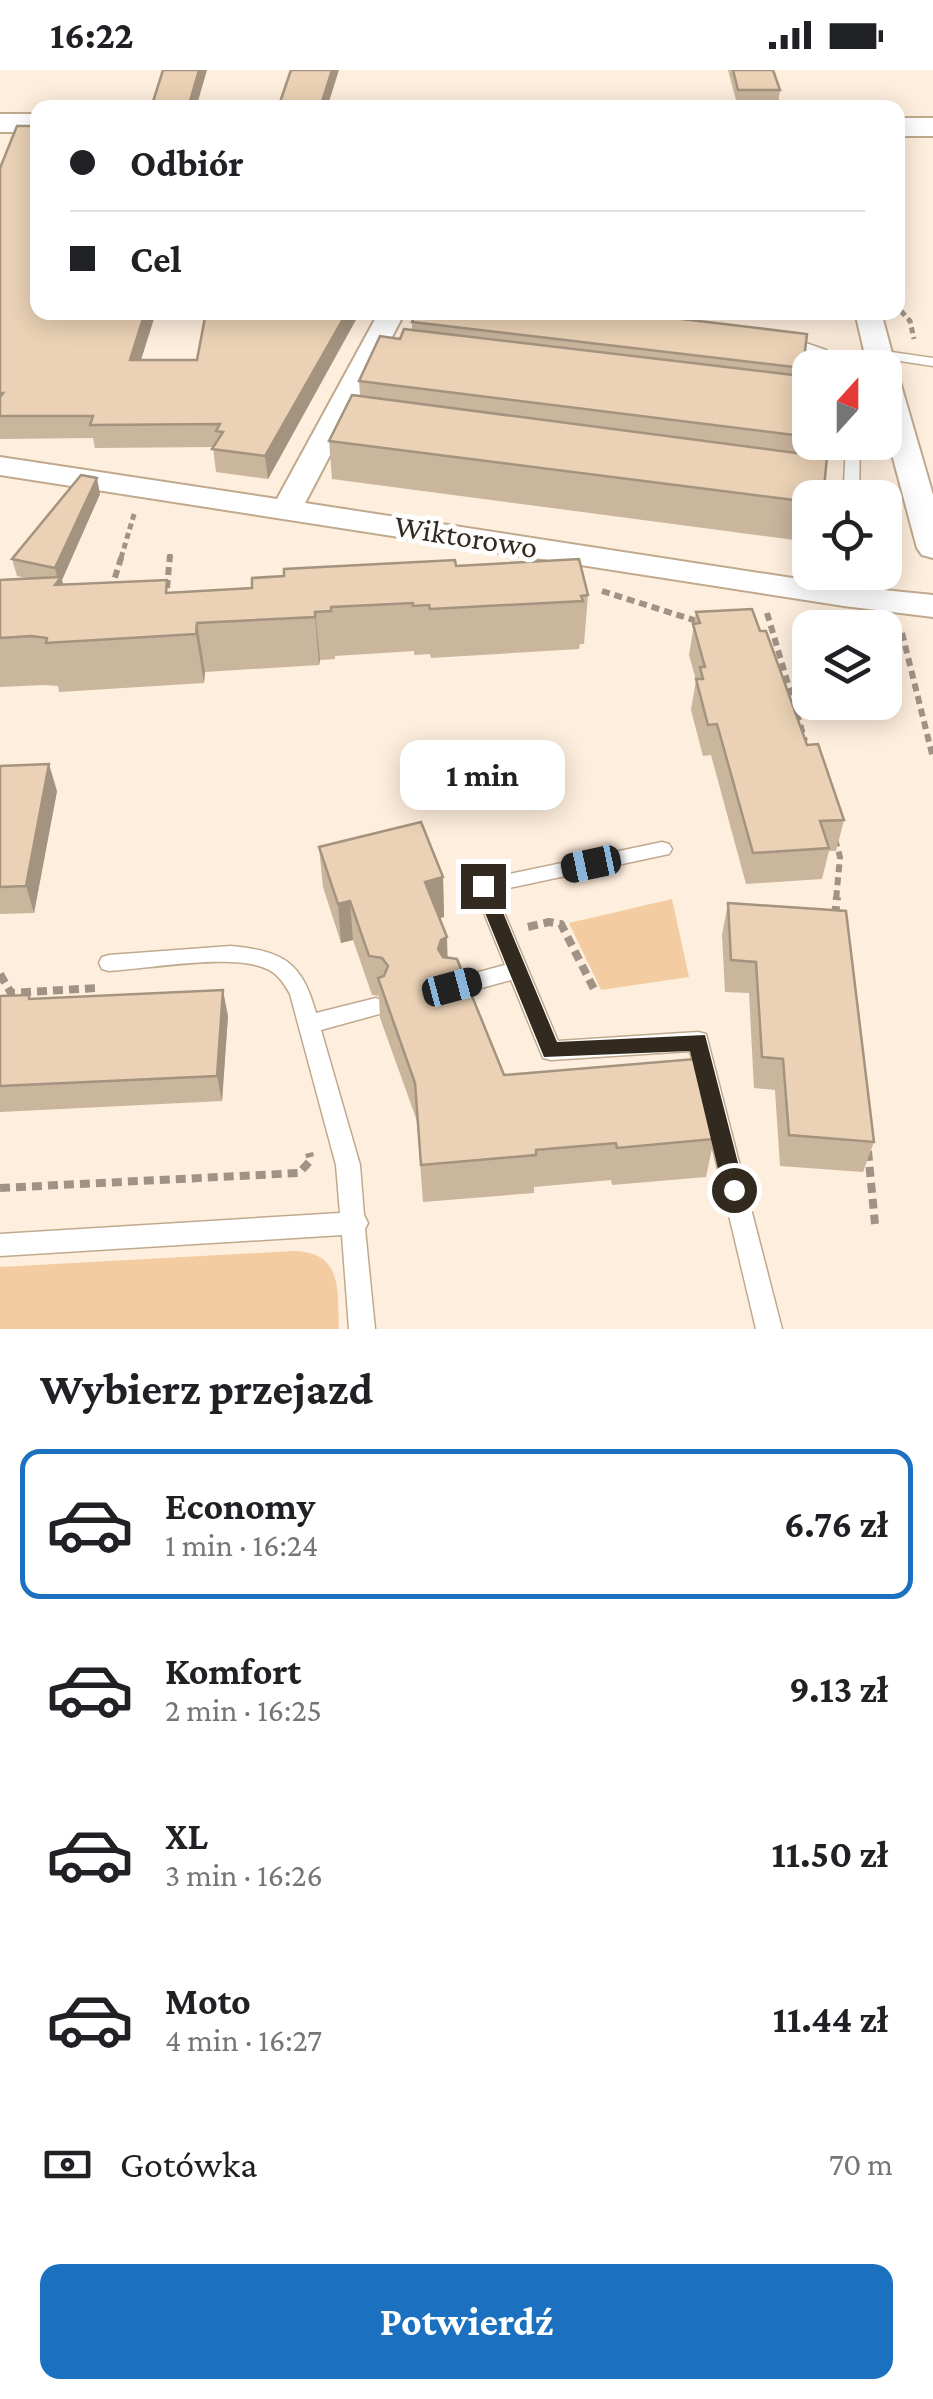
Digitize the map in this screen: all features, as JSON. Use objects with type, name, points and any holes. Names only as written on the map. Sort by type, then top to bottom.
[{"type":"main road","points":[[0,122],[30,123]]},
{"type":"main road","points":[[905,127],[933,127]]},
{"type":"street","points":[[287,508],[343,424],[379,356],[390,320]]},
{"type":"street","points":[[870,320],[878,350]]},
{"type":"street","points":[[902,437],[933,548]]},
{"type":"street","name":"Wiktorowo","points":[[0,466],[792,577]]},
{"type":"street","name":"Wiktorowo","points":[[859,590],[882,600],[933,606]]},
{"type":"lane","points":[[763,338],[799,343],[813,350]]},
{"type":"lane","points":[[902,364],[933,362]]},
{"type":"lane","points":[[662,849],[483,886],[551,1051],[698,1042],[768,1329]]},
{"type":"lane","points":[[110,975],[238,956],[270,960],[288,972],[300,992],[348,1166],[356,1223],[362,1329]]},
{"type":"lane","points":[[452,987],[518,970]]},
{"type":"lane","points":[[309,1024],[376,1006]]},
{"type":"lane","points":[[0,1245],[356,1223]]},
{"type":"path","points":[[110,593],[136,507],[118,504]]},
{"type":"path","points":[[166,606],[170,554]]},
{"type":"path","points":[[590,588],[708,624]]},
{"type":"path","points":[[882,600],[898,620],[933,758]]},
{"type":"path","points":[[767,613],[808,751]]},
{"type":"path","points":[[759,640],[776,645]]},
{"type":"path","points":[[829,822],[840,857],[835,917],[838,928]]},
{"type":"path","points":[[503,934],[548,922],[562,924],[595,991]]},
{"type":"path","points":[[0,974],[11,993],[110,975]]},
{"type":"path","points":[[866,1134],[875,1224]]},
{"type":"path","points":[[0,1188],[299,1172],[310,1160],[306,1141]]},
{"type":"shaded area","points":[[672,899],[689,977],[601,990],[569,923]]},
{"type":"shaded area","points":[[311,1253],[330,1267],[337,1288],[339,1329],[0,1329],[0,1267]]},
{"type":"building","points":[[163,70],[199,70],[190,100],[154,100]]},
{"type":"building","points":[[291,70],[332,70],[323,100],[281,100]]},
{"type":"building","points":[[733,70],[773,70],[780,90],[738,90]]},
{"type":"building","points":[[17,126],[30,126],[30,320],[142,320],[130,360],[197,360],[204,320],[342,320],[265,456],[212,449],[223,432],[216,431],[220,424],[90,425],[93,416],[0,416],[0,168]]},
{"type":"building","points":[[690,320],[807,334],[805,350],[792,350],[792,367],[412,322]]},
{"type":"building","points":[[404,329],[792,375],[792,435],[359,381],[380,336],[400,339]]},
{"type":"building","points":[[352,395],[792,452],[792,460],[827,460],[825,480],[792,480],[792,500],[329,441]]},
{"type":"building","points":[[81,475],[97,478],[55,568],[12,559]]},
{"type":"building","points":[[579,559],[588,595],[581,596],[583,601],[430,609],[429,605],[413,603],[331,607],[331,611],[315,612],[315,617],[197,623],[196,634],[46,643],[47,638],[31,636],[0,638],[0,580],[61,577],[55,585],[167,580],[166,593],[252,588],[252,578],[284,576],[284,569],[455,560],[456,566]]},
{"type":"building","points":[[752,609],[760,631],[766,631],[792,703],[792,720],[798,720],[807,745],[818,744],[844,820],[820,821],[829,848],[753,853],[717,724],[708,725],[696,679],[703,679],[700,667],[705,667],[693,624],[700,623],[696,612]]},
{"type":"building","points":[[49,764],[26,886],[0,887],[0,766]]},
{"type":"building","points":[[421,822],[443,877],[425,882],[447,937],[438,949],[443,957],[457,959],[504,1075],[695,1059],[714,1139],[536,1150],[536,1155],[421,1165],[415,1083],[378,978],[384,976],[388,966],[382,958],[369,956],[350,901],[338,904],[319,847]]},
{"type":"building","points":[[728,903],[846,911],[874,1142],[789,1135],[783,1059],[762,1057],[756,962],[731,960]]},
{"type":"building","points":[[223,990],[217,1076],[0,1086],[0,996],[29,995],[29,999]]},
{"type":"route","points":[[483,886],[551,1051],[698,1042],[734,1190]]}]
